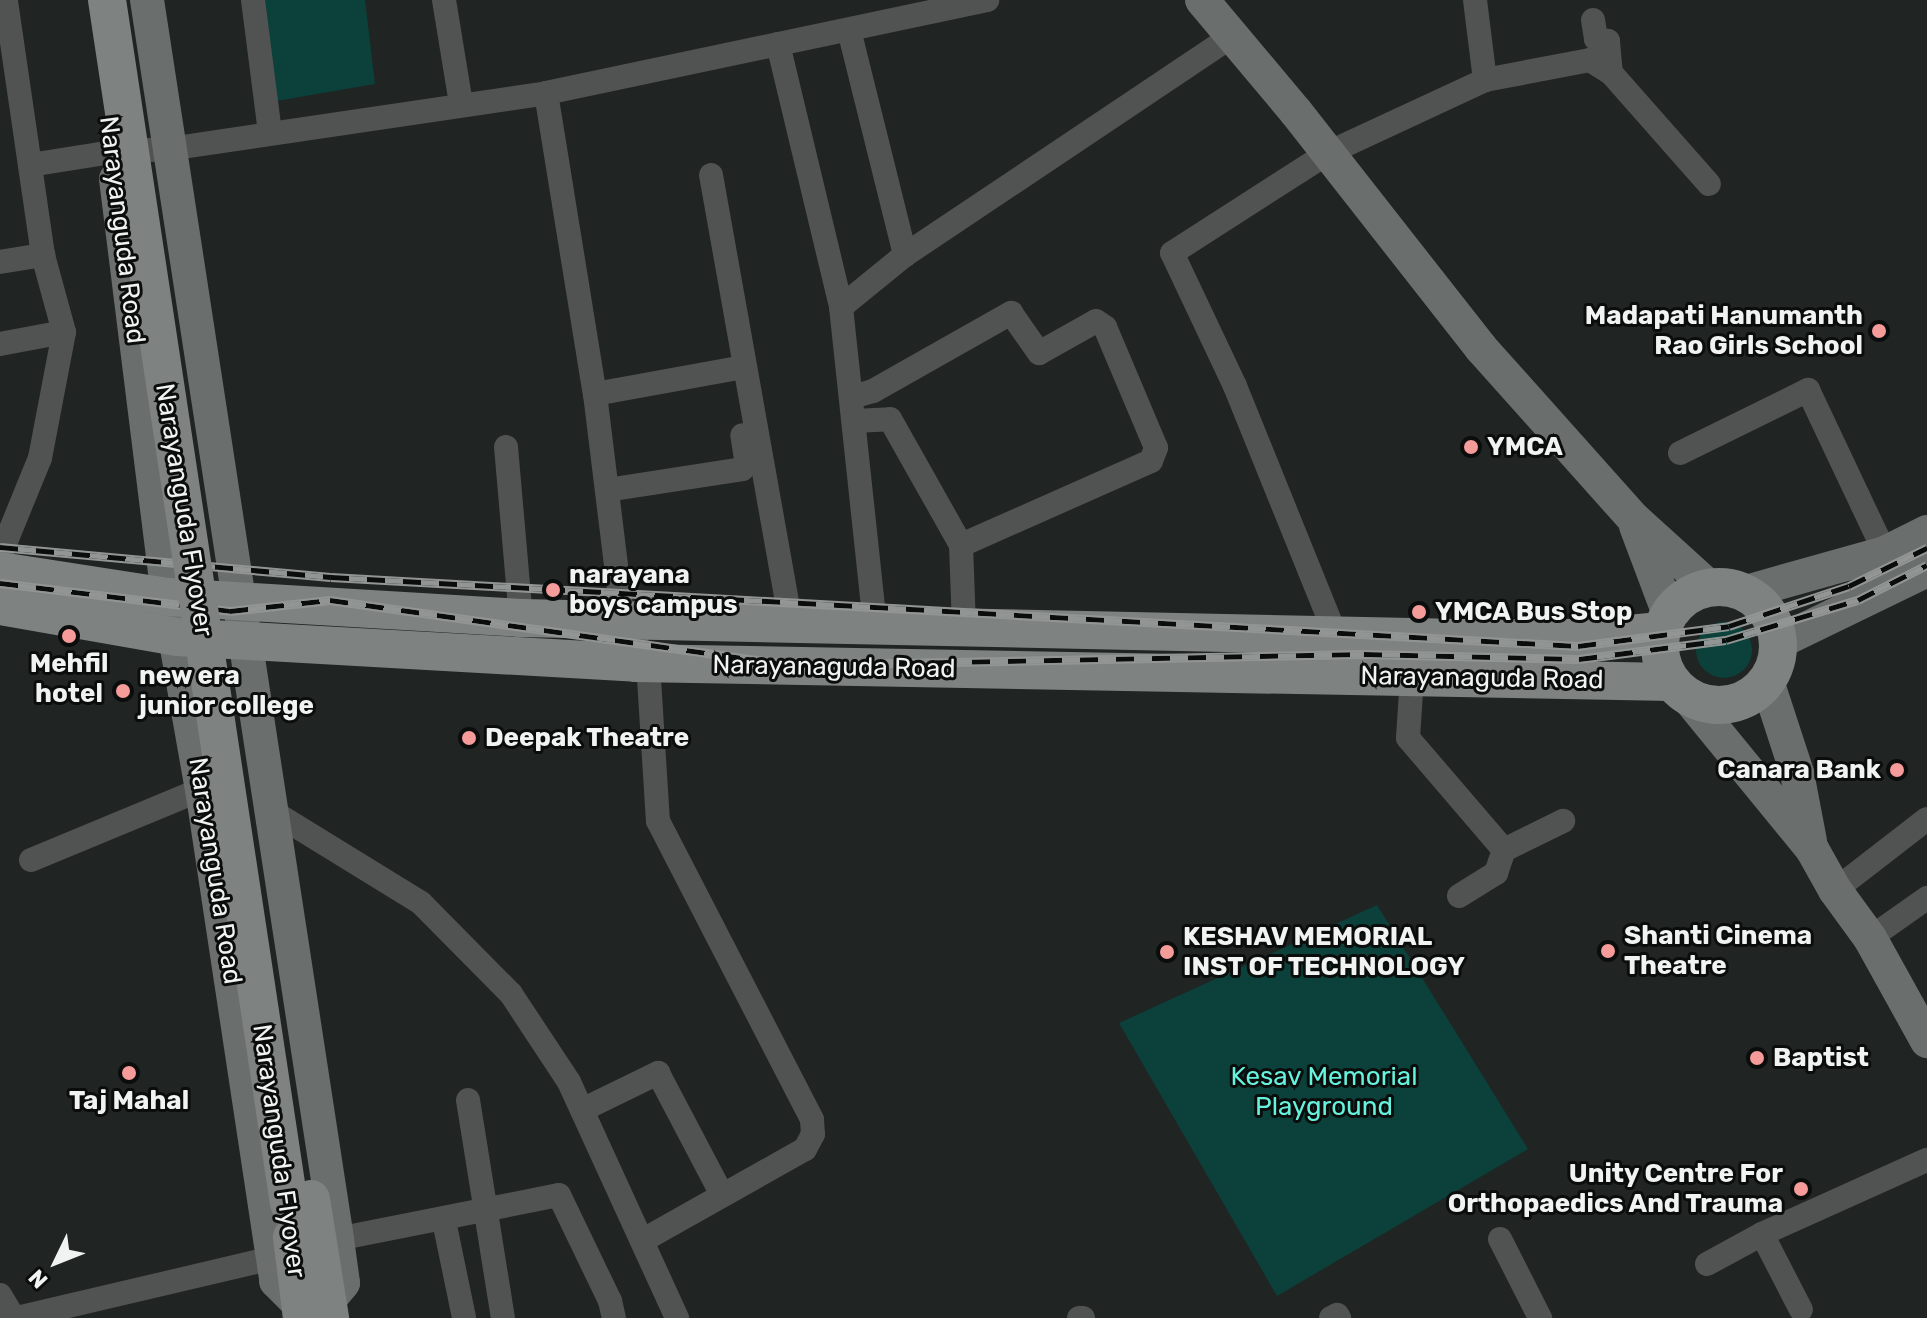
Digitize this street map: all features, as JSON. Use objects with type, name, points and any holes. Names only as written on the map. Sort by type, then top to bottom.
[{"type":"main road","name":"Narayanguda Flyover","points":[[107,0],[300,1201]]},
{"type":"main road","name":"Narayanguda Flyover","points":[[132,0],[217,589],[315,1311]]},
{"type":"main road","name":"Narayanaguda Road","points":[[0,571],[168,597],[521,618],[791,626],[1585,638],[1664,621]]},
{"type":"main road","points":[[1709,587],[1728,587],[1746,592],[1762,605],[1774,622],[1779,642],[1776,663],[1767,681],[1738,703],[1711,704],[1679,688],[1661,658],[1664,621],[1687,595],[1709,587]]},
{"type":"main road","name":"Narayanaguda Road","points":[[0,606],[177,637],[648,663],[1412,676],[1679,688]]},
{"type":"main road","points":[[1271,635],[1271,674]]},
{"type":"street","points":[[0,556],[40,458],[64,332],[43,255],[6,0]]},
{"type":"street","name":"Narayanguda Road","points":[[92,0],[168,597],[202,789],[276,1281],[315,1311]]},
{"type":"street","points":[[147,0],[343,1283],[315,1311]]},
{"type":"street","points":[[253,0],[270,133]]},
{"type":"street","points":[[444,0],[461,104]]},
{"type":"street","points":[[30,165],[112,152],[169,149],[546,93],[987,0]]},
{"type":"street","points":[[1202,0],[1328,153],[1481,348],[1634,519],[1709,587]]},
{"type":"street","points":[[1475,0],[1485,80]]},
{"type":"street","points":[[1593,20],[1596,39],[1608,41],[1611,73]]},
{"type":"street","points":[[849,30],[905,255]]},
{"type":"street","points":[[841,307],[905,255],[1232,36]]},
{"type":"street","points":[[778,44],[841,307],[875,627]]},
{"type":"street","points":[[1336,636],[1235,386],[1172,253],[1328,153],[1485,80],[1590,60],[1611,73],[1709,184]]},
{"type":"street","points":[[546,93],[595,394],[623,621],[648,663],[658,821],[812,1120],[813,1134],[805,1149],[642,1241]]},
{"type":"street","points":[[607,490],[742,469],[747,465],[711,175]]},
{"type":"street","points":[[0,262],[43,255]]},
{"type":"street","points":[[853,409],[873,391],[1011,313],[1039,353],[1096,321],[1105,327],[1156,448],[1151,461],[961,545]]},
{"type":"street","points":[[0,344],[64,332]]},
{"type":"street","points":[[595,394],[737,368]]},
{"type":"street","points":[[737,368],[791,626]]},
{"type":"street","points":[[1680,453],[1808,390],[1885,553]]},
{"type":"street","points":[[853,409],[890,419],[961,545],[964,628]]},
{"type":"street","points":[[506,447],[521,618]]},
{"type":"street","points":[[1634,519],[1664,621]]},
{"type":"street","points":[[1746,592],[1885,553],[1927,532]]},
{"type":"street","points":[[1779,642],[1927,570]]},
{"type":"street","points":[[1412,676],[1408,738],[1504,850]]},
{"type":"street","points":[[1767,681],[1797,773],[1812,849]]},
{"type":"street","points":[[1679,688],[1812,849],[1835,890],[1870,938],[1927,1041]]},
{"type":"street","points":[[31,860],[202,789]]},
{"type":"street","points":[[270,810],[421,903],[511,994],[569,1082],[677,1318]]},
{"type":"street","points":[[1835,890],[1927,819]]},
{"type":"street","points":[[1459,896],[1496,873],[1504,850],[1563,821]]},
{"type":"street","points":[[1870,938],[1927,898]]},
{"type":"street","points":[[582,1110],[658,1073],[722,1195]]},
{"type":"street","points":[[468,1100],[503,1318]]},
{"type":"street","points":[[1707,1264],[1762,1234],[1927,1160]]},
{"type":"street","points":[[337,1239],[444,1221],[559,1195],[610,1301],[614,1318]]},
{"type":"street","points":[[444,1221],[464,1318]]},
{"type":"street","points":[[1762,1234],[1801,1310]]},
{"type":"street","points":[[1500,1239],[1540,1318]]},
{"type":"street","points":[[0,1295],[15,1318],[273,1258]]},
{"type":"street","points":[[1331,1318],[1337,1315],[1339,1318]]},
{"type":"green space","points":[[258,0],[365,0],[375,84],[271,102]]},
{"type":"green space","points":[[1724,622],[1744,630],[1752,650],[1744,670],[1724,678],[1704,670],[1696,650],[1704,630]]},
{"type":"green space","name":"Kesav Memorial Playground","points":[[1377,905],[1528,1149],[1277,1296],[1119,1023]]},
{"type":"railway","points":[[0,547],[331,577],[1578,646],[1729,626],[1849,586],[1927,548]]},
{"type":"railway","points":[[0,583],[230,611],[330,600],[792,665],[1364,654],[1579,659],[1726,640],[1858,600],[1927,565]]},
{"type":"place","name":"Madapati Hanumanth Rao Girls School","points":[[1879,331]]},
{"type":"place","name":"YMCA","points":[[1471,447]]},
{"type":"place","name":"narayana boys campus","points":[[553,590]]},
{"type":"place","name":"YMCA Bus Stop","points":[[1419,612]]},
{"type":"place","name":"Mehfil hotel","points":[[69,636]]},
{"type":"place","name":"new era junior college","points":[[123,691]]},
{"type":"place","name":"Deepak Theatre","points":[[469,738]]},
{"type":"place","name":"Canara Bank","points":[[1897,770]]},
{"type":"place","name":"Shanti Cinema Theatre","points":[[1608,951]]},
{"type":"place","name":"KESHAV MEMORIAL INST OF TECHNOLOGY","points":[[1167,952]]},
{"type":"place","name":"Baptist","points":[[1757,1058]]},
{"type":"place","name":"Taj Mahal","points":[[129,1073]]},
{"type":"place","name":"Unity Centre For Orthopaedics And Trauma","points":[[1801,1189]]}]
